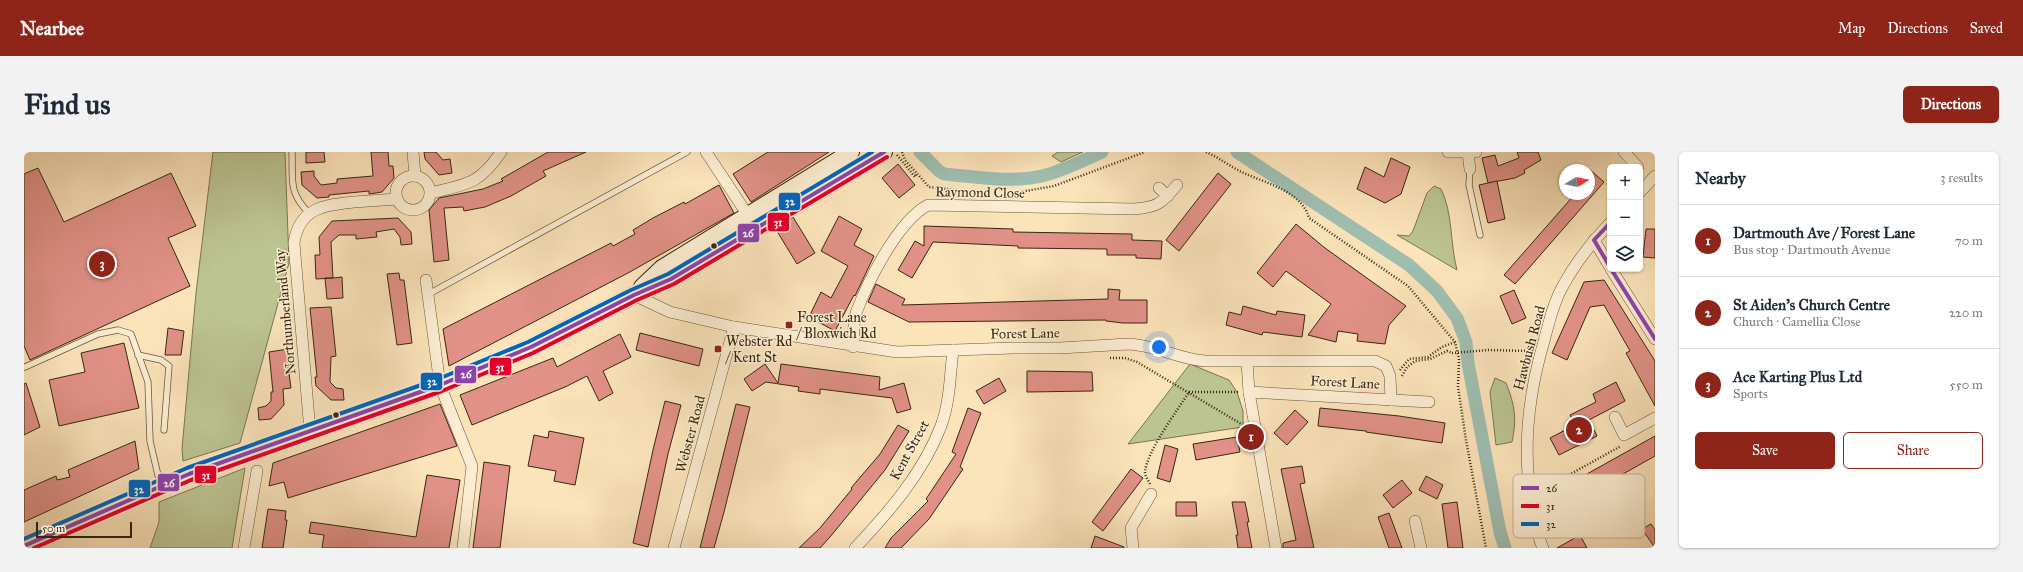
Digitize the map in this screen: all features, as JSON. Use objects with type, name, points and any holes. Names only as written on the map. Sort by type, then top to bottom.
[{"type":"main road","points":[[24,546],[189,474],[440,385],[531,347],[634,295],[671,279],[753,222],[823,170],[851,152]]},
{"type":"main road","points":[[753,222],[832,183],[884,152]]},
{"type":"main road","points":[[823,170],[832,183]]},
{"type":"street","points":[[413,152],[415,176]]},
{"type":"street","points":[[430,193],[472,183],[492,166],[501,152]]},
{"type":"street","points":[[706,152],[753,222]]},
{"type":"street","points":[[1624,152],[1635,164]]},
{"type":"street","points":[[1450,153],[1472,153],[1470,169]]},
{"type":"street","points":[[1643,171],[1653,178],[1643,189]]},
{"type":"street","points":[[415,176],[423,179],[428,185],[430,193],[429,201],[424,207],[417,210],[409,210],[402,206],[397,198],[398,188],[400,182],[415,176]]},
{"type":"street","name":"Raymond Close","points":[[854,347],[856,315],[876,269],[905,224],[918,211],[928,205],[1134,209],[1154,207],[1168,196],[1177,185]]},
{"type":"street","points":[[1159,188],[1168,196]]},
{"type":"street","name":"Northumberland Way","points":[[310,431],[294,243],[296,232],[301,222],[310,213],[326,205],[397,198]]},
{"type":"street","name":"Hawbush Road","points":[[1528,474],[1527,429],[1531,391],[1550,318],[1564,284],[1594,240],[1607,226]]},
{"type":"street","points":[[1594,240],[1607,261]]},
{"type":"street","points":[[1613,272],[1655,339]]},
{"type":"street","points":[[426,280],[440,385],[472,466],[463,548]]},
{"type":"street","name":"Forest Lane","points":[[634,295],[670,312],[734,327],[854,347],[897,352],[1060,348],[1138,344],[1192,360],[1247,362],[1375,361],[1386,366],[1391,386],[1391,400]]},
{"type":"street","name":"Webster Road","points":[[674,548],[734,327]]},
{"type":"street","name":"Kent Street","points":[[855,548],[910,484],[926,456],[941,425],[949,392],[953,350]]},
{"type":"street","points":[[1247,362],[1249,392],[1276,548]]},
{"type":"street","name":"Forest Lane","points":[[1249,392],[1429,402]]},
{"type":"street","points":[[1615,417],[1624,435],[1655,418]]},
{"type":"street","points":[[244,548],[257,471]]},
{"type":"street","points":[[1133,548],[1131,528],[1151,494]]},
{"type":"street","points":[[1414,521],[1421,548]]},
{"type":"street","name":"Hawbush Road","points":[[1540,538],[1543,548]]},
{"type":"lane","points":[[292,152],[293,193],[297,200],[310,213]]},
{"type":"lane","points":[[427,295],[687,152]]},
{"type":"lane","points":[[1470,169],[1469,185],[1480,236]]},
{"type":"lane","points":[[25,367],[98,334],[118,330],[131,334],[148,382],[150,441],[161,486]]},
{"type":"lane","points":[[138,355],[161,360],[169,366],[164,430]]},
{"type":"path","points":[[894,152],[915,177],[916,173]]},
{"type":"path","points":[[902,152],[905,160],[929,187],[990,194]]},
{"type":"path","points":[[1004,194],[1054,186],[1145,152]]},
{"type":"path","points":[[1206,152],[1246,173],[1276,186],[1300,201],[1307,208],[1309,218],[1408,286],[1455,342],[1460,359],[1458,387],[1486,548]]},
{"type":"path","points":[[1391,386],[1403,365],[1410,359],[1428,357],[1442,347],[1455,342]]},
{"type":"path","points":[[1391,386],[1399,380],[1407,367],[1415,361],[1430,359],[1447,351],[1452,353],[1488,350],[1541,351]]},
{"type":"path","points":[[1137,362],[1256,433]]},
{"type":"path","points":[[1189,392],[1249,392]]},
{"type":"path","points":[[1151,494],[1151,488],[1145,474],[1147,465],[1154,447],[1189,392]]},
{"type":"path","points":[[1571,474],[1627,442]]},
{"type":"green space","points":[[213,152],[285,152],[289,263],[240,443],[183,461],[182,449],[196,293]]},
{"type":"green space","points":[[1058,152],[1083,152],[1061,162],[1052,156]]},
{"type":"green space","points":[[1434,186],[1441,189],[1448,208],[1457,270],[1397,235],[1409,236],[1413,231],[1427,193]]},
{"type":"green space","points":[[1190,364],[1229,380],[1237,392],[1243,411],[1243,427],[1128,444]]},
{"type":"green space","points":[[1495,378],[1506,383],[1513,405],[1515,419],[1512,442],[1496,445],[1490,392]]},
{"type":"green space","points":[[245,468],[232,548],[150,548],[159,522],[159,502]]},
{"type":"building","points":[[306,152],[324,152],[325,162],[306,163]]},
{"type":"building","points":[[371,152],[388,152],[389,166],[393,166],[394,178],[382,192],[369,194],[369,191],[329,195],[329,197],[317,198],[302,185],[301,172],[314,171],[314,176],[321,185],[337,183],[337,179],[373,176]]},
{"type":"building","points":[[424,152],[436,152],[443,160],[450,159],[452,173],[439,175],[425,159]]},
{"type":"building","points":[[548,152],[586,152],[543,171],[546,176],[511,196],[485,207],[464,211],[463,207],[444,208],[449,260],[434,262],[429,210],[439,198],[483,189],[503,181],[501,179]]},
{"type":"building","points":[[768,152],[829,152],[751,202],[733,174]]},
{"type":"building","points":[[1517,152],[1538,152],[1541,160],[1524,170],[1525,173],[1515,178],[1488,183],[1482,158],[1495,155],[1498,166],[1519,158]]},
{"type":"building","points":[[1391,158],[1410,167],[1401,194],[1385,203],[1357,189],[1365,167],[1384,177]]},
{"type":"building","points":[[898,164],[915,185],[899,198],[882,178]]},
{"type":"building","points":[[38,168],[64,222],[171,173],[196,226],[168,238],[190,286],[30,360],[24,346],[24,174]]},
{"type":"building","points":[[1218,173],[1231,184],[1179,251],[1166,240]]},
{"type":"building","points":[[1595,174],[1604,182],[1595,192]]},
{"type":"building","points":[[1497,181],[1505,219],[1488,223],[1479,185]]},
{"type":"building","points":[[719,185],[734,213],[628,273],[449,366],[443,329],[611,243],[613,246],[635,234],[633,230],[653,218],[684,202],[685,204]]},
{"type":"building","points":[[1570,200],[1588,200],[1515,284],[1504,275]]},
{"type":"building","points":[[839,216],[862,229],[854,245],[874,256],[855,296],[854,295],[835,331],[809,317],[821,292],[831,298],[848,266],[821,251]]},
{"type":"building","points":[[793,217],[815,253],[797,264],[775,228]]},
{"type":"building","points":[[398,218],[411,232],[412,244],[401,245],[400,237],[394,229],[376,232],[377,237],[356,239],[356,235],[339,235],[331,242],[333,278],[342,277],[343,298],[327,299],[325,278],[316,279],[315,255],[320,255],[319,237],[332,221]]},
{"type":"building","points":[[1296,224],[1325,248],[1406,306],[1389,325],[1385,344],[1357,341],[1358,334],[1338,331],[1336,342],[1308,335],[1331,304],[1286,271],[1273,287],[1257,273]]},
{"type":"building","points":[[924,226],[1013,229],[1013,232],[1132,234],[1132,240],[1162,241],[1161,259],[1136,258],[1136,255],[1107,255],[1107,249],[1018,248],[1018,246],[933,242],[912,278],[898,270],[915,241],[924,246]]},
{"type":"building","points":[[1646,229],[1655,229],[1655,258],[1643,257]]},
{"type":"building","points":[[399,273],[400,280],[404,280],[412,343],[397,345],[387,274]]},
{"type":"building","points":[[1604,280],[1655,361],[1655,406],[1626,353],[1630,351],[1604,305],[1590,307],[1567,360],[1552,353],[1584,282]]},
{"type":"building","points":[[876,284],[905,299],[902,305],[1108,299],[1108,289],[1120,290],[1119,300],[1147,300],[1147,323],[1123,323],[1106,320],[909,322],[868,302]]},
{"type":"building","points":[[1514,290],[1526,318],[1512,324],[1500,296]]},
{"type":"building","points":[[1243,306],[1276,315],[1277,311],[1305,315],[1302,337],[1263,332],[1262,335],[1226,325],[1229,312],[1241,315]]},
{"type":"building","points":[[331,307],[336,356],[331,357],[330,382],[336,388],[343,389],[344,400],[331,400],[316,386],[315,377],[317,377],[310,308]]},
{"type":"building","points":[[168,328],[184,331],[181,355],[165,355]]},
{"type":"building","points":[[640,333],[703,349],[699,366],[636,350]]},
{"type":"building","points":[[620,334],[631,357],[603,371],[613,393],[599,401],[587,376],[565,387],[472,425],[460,395],[553,358],[557,367]]},
{"type":"building","points":[[124,343],[139,408],[59,426],[49,380],[85,372],[81,353]]},
{"type":"building","points":[[288,349],[291,366],[288,366],[291,388],[283,389],[284,405],[271,419],[259,420],[258,408],[266,406],[271,401],[271,392],[273,392],[269,352]]},
{"type":"building","points":[[765,364],[778,383],[781,364],[880,377],[879,390],[904,383],[911,409],[897,413],[892,398],[820,389],[820,394],[798,391],[799,387],[766,382],[752,391],[744,379]]},
{"type":"building","points":[[1027,371],[1092,372],[1093,391],[1027,392]]},
{"type":"building","points":[[999,378],[1006,391],[984,404],[976,391]]},
{"type":"building","points":[[1616,382],[1625,401],[1589,420],[1597,436],[1559,455],[1550,438],[1575,425],[1570,415],[1596,402],[1593,394]]},
{"type":"building","points":[[26,383],[40,427],[24,435],[24,384]]},
{"type":"building","points":[[665,401],[681,405],[668,454],[648,547],[633,543]]},
{"type":"building","points":[[440,404],[457,446],[288,498],[284,482],[269,486],[273,463]]},
{"type":"building","points":[[736,404],[750,407],[724,512],[714,548],[700,548]]},
{"type":"building","points":[[968,408],[981,413],[960,467],[963,469],[929,519],[901,548],[885,548],[891,538],[928,501],[926,499],[956,454],[952,452]]},
{"type":"building","points":[[1320,408],[1399,416],[1445,423],[1442,443],[1366,431],[1318,426]]},
{"type":"building","points":[[1295,410],[1308,422],[1287,445],[1274,433]]},
{"type":"building","points":[[898,425],[909,431],[885,470],[820,548],[799,548],[820,528],[852,489],[851,488],[880,454]]},
{"type":"building","points":[[549,431],[584,438],[575,485],[554,481],[556,471],[528,466],[534,435],[548,438]]},
{"type":"building","points":[[1655,436],[1655,456],[1623,474],[1587,474]]},
{"type":"building","points":[[1237,437],[1240,452],[1196,460],[1193,444]]},
{"type":"building","points":[[135,441],[139,469],[24,522],[24,490],[56,476],[57,480],[70,477],[68,470]]},
{"type":"building","points":[[1165,445],[1178,449],[1170,482],[1157,478]]},
{"type":"building","points":[[484,462],[510,466],[500,548],[473,548]]},
{"type":"building","points":[[1302,466],[1305,483],[1300,484],[1314,548],[1283,548],[1283,543],[1296,540],[1281,469]]},
{"type":"building","points":[[1131,469],[1143,478],[1103,531],[1092,522]]},
{"type":"building","points":[[427,475],[460,480],[449,548],[322,548],[324,535],[309,533],[311,522],[416,537]]},
{"type":"building","points":[[1426,476],[1443,485],[1437,499],[1419,490]]},
{"type":"building","points":[[1402,480],[1412,493],[1393,508],[1383,495]]},
{"type":"building","points":[[1176,502],[1196,502],[1197,516],[1176,516]]},
{"type":"building","points":[[1232,502],[1245,502],[1252,548],[1238,548],[1236,535],[1238,535]]},
{"type":"building","points":[[1457,502],[1463,548],[1448,548],[1442,504]]},
{"type":"building","points":[[268,509],[286,511],[285,520],[287,520],[283,548],[262,548]]},
{"type":"building","points":[[1389,513],[1402,548],[1389,548],[1378,517]]},
{"type":"building","points":[[1651,524],[1655,530],[1655,548],[1645,533],[1645,527]]},
{"type":"building","points":[[1095,536],[1124,547],[1124,548],[1091,548]]},
{"type":"building","points":[[1575,538],[1582,538],[1587,548],[1557,548]]},
{"type":"waterway","points":[[920,152],[944,174],[1006,179],[1030,178],[1050,174],[1072,166],[1102,152]]},
{"type":"waterway","points":[[1237,152],[1409,265],[1437,291],[1457,318],[1466,342],[1468,363],[1500,532],[1505,548]]},
{"type":"transit line","name":"32","points":[[24,539],[187,468],[438,379],[528,342],[631,290],[668,274],[872,152]]},
{"type":"transit line","name":"26","points":[[24,546],[189,474],[440,385],[531,347],[634,295],[671,279],[884,152]]},
{"type":"transit line","name":"31","points":[[34,548],[191,480],[442,391],[533,353],[637,300],[674,284],[887,157]]},
{"type":"transit line","name":"26","points":[[1607,226],[1594,240],[1607,262]]},
{"type":"transit line","name":"26","points":[[1613,272],[1655,339]]},
{"type":"place","name":"Ace Karting Plus Ltd","points":[[102,264]]},
{"type":"place","name":"Forest Lane / Bloxwich Rd","points":[[789,325]]},
{"type":"place","name":"Webster Rd / Kent St","points":[[718,349]]},
{"type":"place","name":"St Aiden's Church Centre","points":[[1579,430]]},
{"type":"place","name":"Dartmouth Ave / Forest Lane","points":[[1251,437]]}]
